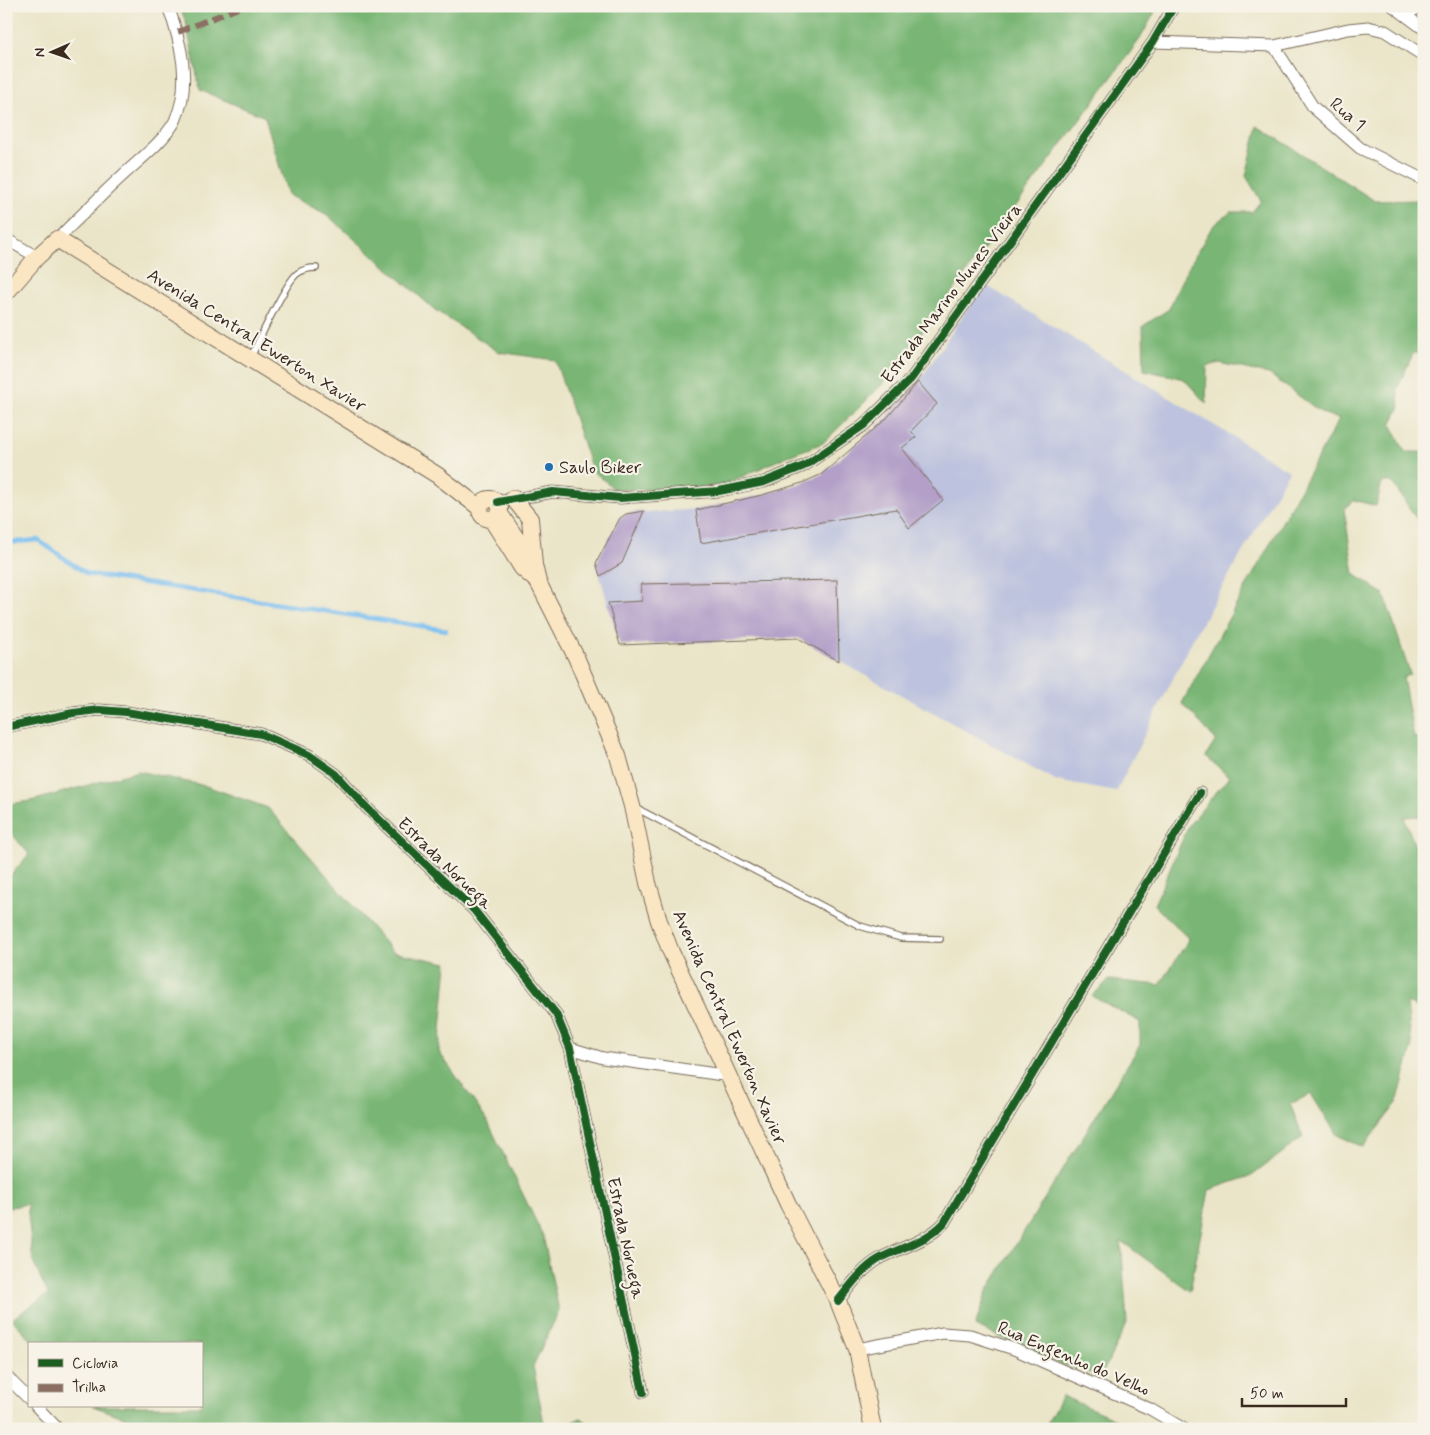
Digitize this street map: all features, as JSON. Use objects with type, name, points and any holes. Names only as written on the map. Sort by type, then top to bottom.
[{"type":"main road","points":[[6,293],[37,256],[57,239]]},
{"type":"main road","name":"Avenida Central Ewerton Xavier","points":[[57,239],[437,475],[451,478],[495,507],[530,519],[534,565],[538,582],[576,657],[610,736],[632,806],[659,921],[671,952],[788,1204],[838,1301],[857,1349],[873,1429]]},
{"type":"main road","name":"Avenida Central Ewerton Xavier","points":[[495,507],[522,568],[538,582]]},
{"type":"street","points":[[57,239],[154,146],[174,122],[182,97],[185,72],[178,32],[168,6]]},
{"type":"street","name":"Estrada Marino Nunes Vieira","points":[[495,507],[553,492],[620,498],[719,491],[755,484],[804,466],[864,425],[911,379],[1153,42],[1174,6]]},
{"type":"street","points":[[1393,6],[1424,29]]},
{"type":"street","points":[[1404,14],[1424,6]]},
{"type":"street","points":[[1153,42],[1274,46],[1348,29],[1368,27],[1385,31],[1424,56]]},
{"type":"street","name":"Rua 1","points":[[1274,46],[1313,106],[1360,148],[1424,180]]},
{"type":"street","points":[[6,239],[37,256]]},
{"type":"street","name":"Estrada Noruega","points":[[6,727],[73,713],[99,710],[126,712],[261,734],[309,755],[336,774],[367,808],[474,910],[556,1014],[570,1048],[643,1392]]},
{"type":"street","points":[[838,1301],[863,1270],[878,1259],[933,1234],[944,1224],[1200,793]]},
{"type":"street","points":[[570,1048],[603,1058],[730,1076]]},
{"type":"street","name":"Rua Engenho do Velho","points":[[857,1349],[943,1333],[970,1335],[1014,1349],[1150,1409],[1184,1429]]},
{"type":"street","points":[[6,1376],[28,1398]]},
{"type":"street","points":[[38,1408],[58,1429]]},
{"type":"lane","points":[[250,359],[265,327],[296,274],[306,268],[316,268]]},
{"type":"lane","points":[[632,806],[860,926],[902,938],[940,939]]},
{"type":"shaded area","points":[[984,284],[1289,471],[1196,633],[1116,792],[1057,781],[798,638],[620,645],[596,563],[620,518],[626,514],[699,509],[762,495],[802,483],[822,474],[885,420],[920,380]]},
{"type":"green space","points":[[179,6],[1158,6],[1140,39],[885,382],[823,443],[785,457],[724,485],[676,490],[614,489],[592,470],[555,360],[499,352],[435,310],[326,214],[288,195],[265,117],[200,90],[186,22]]},
{"type":"green space","points":[[1258,126],[1375,201],[1424,200],[1424,357],[1414,352],[1397,389],[1400,407],[1391,424],[1405,452],[1421,452],[1424,456],[1424,524],[1420,524],[1392,482],[1382,482],[1376,506],[1354,500],[1344,509],[1354,574],[1384,594],[1410,674],[1403,678],[1414,738],[1424,737],[1424,816],[1404,817],[1424,870],[1424,1010],[1407,1003],[1412,1048],[1397,1103],[1363,1147],[1337,1135],[1311,1094],[1290,1104],[1303,1137],[1253,1175],[1209,1190],[1190,1291],[1121,1241],[1127,1323],[1101,1376],[1060,1364],[975,1326],[987,1291],[1140,1045],[1140,1022],[1092,996],[1109,980],[1160,985],[1189,939],[1154,905],[1189,825],[1229,777],[1206,756],[1216,740],[1182,703],[1339,419],[1322,413],[1269,374],[1219,363],[1207,366],[1206,403],[1184,379],[1144,370],[1143,326],[1169,309],[1185,273],[1212,227],[1231,212],[1252,212],[1261,201],[1246,176]]},
{"type":"green space","points":[[138,771],[206,786],[268,808],[393,952],[447,963],[439,1052],[487,1120],[543,1236],[559,1311],[533,1366],[545,1429],[157,1429],[99,1408],[202,1408],[202,1342],[33,1342],[12,1319],[48,1294],[33,1262],[27,1204],[6,1208],[6,881],[29,854],[6,827],[6,805],[35,800]]},
{"type":"green space","points":[[1062,1396],[1139,1429],[1044,1429]]},
{"type":"green space","points":[[581,1418],[596,1429],[557,1429]]},
{"type":"building","points":[[918,382],[937,404],[911,431],[916,437],[902,448],[943,500],[909,528],[896,509],[701,543],[696,510],[762,495],[802,483],[822,474],[886,419]]},
{"type":"building","points":[[644,511],[622,563],[600,576],[596,563],[620,518],[626,514]]},
{"type":"building","points":[[837,580],[839,661],[798,638],[620,645],[608,603],[642,601],[641,584]]},
{"type":"waterway","points":[[6,543],[38,540],[87,574],[446,630]]},
{"type":"marked path","points":[[178,32],[243,6]]},
{"type":"cycle path","points":[[498,502],[553,492],[620,498],[719,491],[764,482],[804,466],[864,425],[911,379],[1153,42],[1174,6]]},
{"type":"cycle path","points":[[6,727],[73,713],[99,710],[126,712],[261,734],[309,755],[336,774],[367,808],[474,910],[556,1014],[570,1048],[643,1392]]},
{"type":"cycle path","points":[[838,1301],[857,1278],[873,1263],[921,1240],[944,1223],[1200,793]]},
{"type":"place","name":"Saulo Biker","points":[[549,467]]}]
